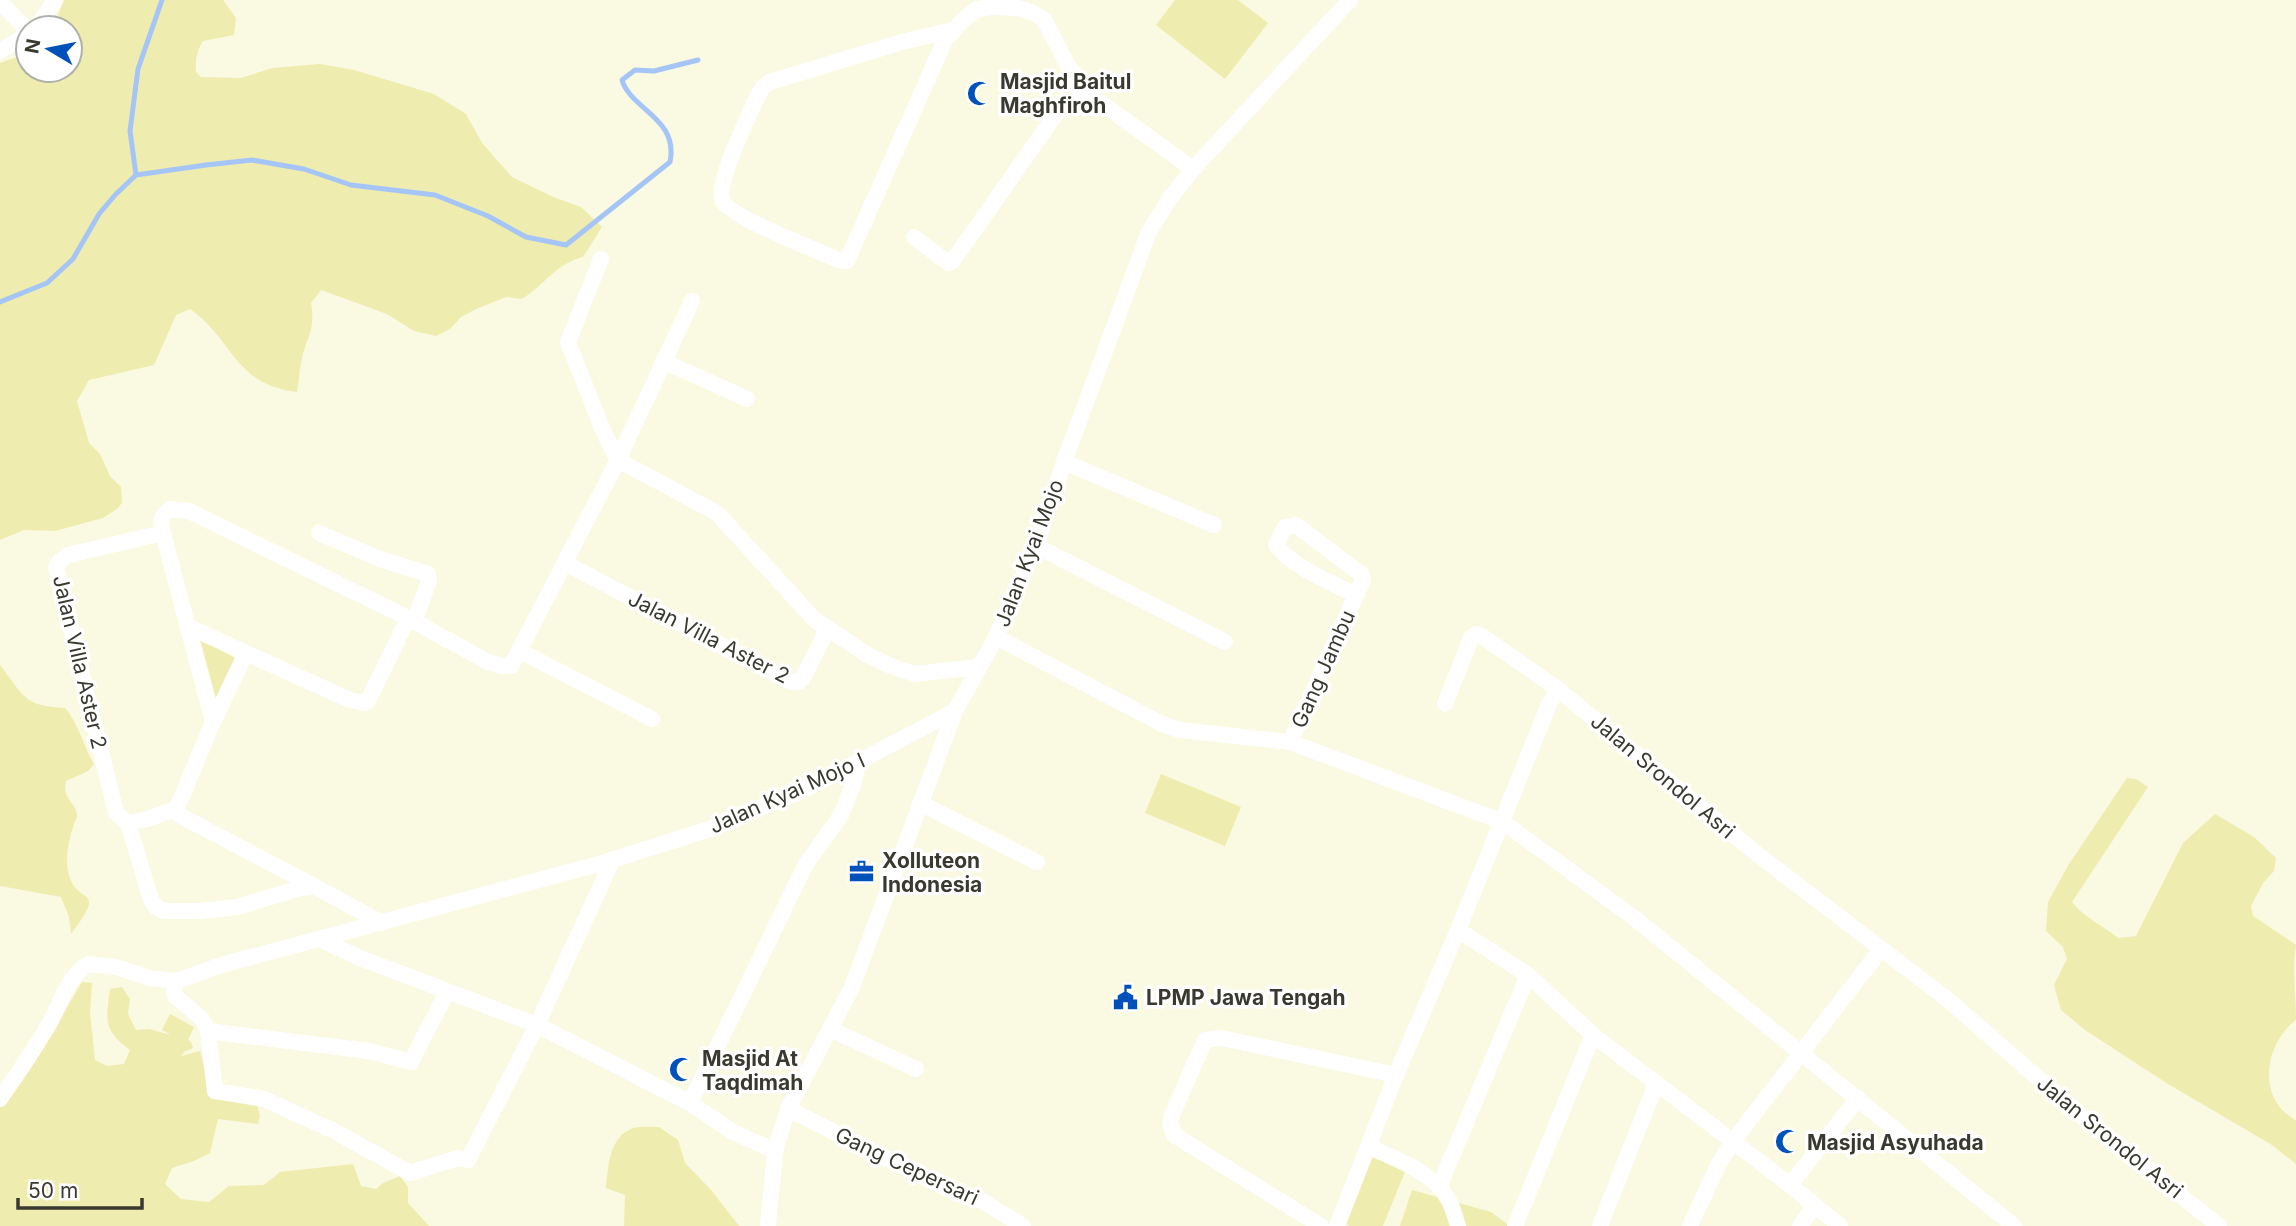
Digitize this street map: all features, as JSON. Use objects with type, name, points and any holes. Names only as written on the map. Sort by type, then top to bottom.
[{"type":"street","name":"Jalan Kyai Mojo","points":[[768,1225],[775,1151],[788,1109],[852,987],[955,711],[996,637],[1036,546],[1149,232],[1170,198],[1193,169],[1350,0]]},
{"type":"street","points":[[0,2],[14,18]]},
{"type":"street","points":[[953,30],[902,42],[770,82],[757,97],[725,176],[722,198],[724,205],[758,225],[841,261],[847,261],[946,40],[969,15],[984,8],[1018,8],[1044,19],[1067,64],[1093,97],[1193,169]]},
{"type":"street","points":[[914,237],[948,263],[951,262],[1056,114],[1073,99],[1093,97]]},
{"type":"street","points":[[601,259],[568,342],[604,433],[618,460],[717,513],[815,620],[866,654],[907,672],[978,667]]},
{"type":"street","points":[[213,722],[160,521],[164,513],[170,509],[189,512],[411,620],[494,665],[511,666],[618,460],[692,301]]},
{"type":"street","points":[[663,361],[747,399]]},
{"type":"street","points":[[1064,462],[1214,525]]},
{"type":"street","name":"Gang Jambu","points":[[1290,742],[1363,580],[1362,575],[1296,525],[1285,527],[1276,545],[1283,555],[1356,595]]},
{"type":"street","name":"Jalan Villa Aster 2","points":[[163,533],[68,555],[56,568],[116,813],[128,823],[151,900],[156,907],[164,911],[201,911],[237,907],[314,886]]},
{"type":"street","points":[[187,626],[350,700],[364,703],[368,701],[411,620],[429,581],[428,575],[380,559],[320,533]]},
{"type":"street","points":[[1036,546],[1225,642]]},
{"type":"street","name":"Jalan Villa Aster 2","points":[[565,564],[791,682],[799,682],[802,679],[828,629]]},
{"type":"street","name":"Jalan Srondol Asri","points":[[1445,704],[1471,638],[1482,636],[1559,690],[1752,850],[1947,999],[2210,1223]]},
{"type":"street","points":[[996,637],[1164,725],[1180,730],[1290,742],[1503,822],[1637,920],[2014,1226]]},
{"type":"street","points":[[520,651],[652,719]]},
{"type":"street","points":[[246,653],[177,808],[179,814],[382,922]]},
{"type":"street","points":[[1337,1226],[1396,1075],[1503,822],[1550,702],[1559,690]]},
{"type":"street","name":"Jalan Kyai Mojo I","points":[[0,1099],[50,1023],[74,975],[89,964],[116,967],[149,978],[177,981],[221,965],[613,859],[710,830],[808,788],[955,711]]},
{"type":"street","points":[[690,1103],[806,864],[841,815],[853,785],[858,762]]},
{"type":"street","points":[[920,803],[1037,862]]},
{"type":"street","points":[[128,823],[177,808]]},
{"type":"street","points":[[177,981],[174,995],[202,1019],[208,1031],[215,1091],[264,1099],[334,1131],[410,1173],[458,1158],[467,1160],[537,1025],[613,859]]},
{"type":"street","points":[[1458,930],[1528,975],[1592,1035],[1734,1140],[1840,1226]]},
{"type":"street","points":[[319,939],[359,958],[537,1025],[690,1103],[733,1132],[775,1151]]},
{"type":"street","points":[[1690,1226],[1708,1185],[1734,1140],[1881,949]]},
{"type":"street","points":[[1439,1187],[1528,975]]},
{"type":"street","points":[[208,1031],[369,1051],[411,1062],[447,992]]},
{"type":"street","points":[[830,1029],[916,1069]]},
{"type":"street","points":[[1515,1226],[1592,1035]]},
{"type":"street","points":[[1321,1226],[1174,1135],[1170,1124],[1171,1117],[1205,1040],[1222,1038],[1396,1075]]},
{"type":"street","points":[[1600,1226],[1656,1084]]},
{"type":"street","points":[[1790,1185],[1858,1098]]},
{"type":"street","name":"Gang Cepersari","points":[[788,1109],[958,1194],[982,1201],[1023,1226]]},
{"type":"street","points":[[1369,1147],[1428,1177],[1449,1200],[1458,1226]]},
{"type":"street","points":[[1800,1226],[1815,1205]]},
{"type":"shaded area","points":[[64,0],[223,0],[236,18],[234,35],[203,41],[196,64],[196,72],[201,77],[241,78],[272,68],[320,64],[354,70],[434,94],[466,114],[482,143],[512,177],[581,207],[602,227],[583,257],[558,269],[522,299],[506,297],[476,309],[436,336],[414,331],[387,314],[321,290],[311,303],[311,328],[301,363],[297,392],[259,380],[236,359],[205,321],[190,309],[176,315],[154,365],[89,380],[77,401],[89,443],[100,454],[110,476],[121,487],[122,503],[103,518],[55,531],[24,530],[0,540],[0,63],[14,58],[14,84],[84,84],[84,14],[58,14]]},
{"type":"shaded area","points":[[1175,0],[1238,0],[1268,23],[1225,79],[1156,25]]},
{"type":"shaded area","points":[[200,639],[237,659],[216,698]]},
{"type":"shaded area","points":[[0,665],[20,692],[32,702],[65,708],[94,764],[88,771],[66,781],[65,787],[77,812],[68,849],[68,871],[77,890],[89,901],[88,908],[71,934],[69,917],[61,897],[0,886]]},
{"type":"shaded area","points":[[1161,774],[1241,807],[1225,846],[1145,813]]},
{"type":"shaded area","points":[[2127,778],[2136,779],[2148,787],[2072,902],[2082,913],[2118,938],[2136,936],[2183,843],[2215,814],[2254,837],[2276,858],[2274,871],[2263,883],[2251,906],[2253,916],[2296,945],[2296,1020],[2287,1028],[2274,1048],[2269,1072],[2273,1096],[2281,1108],[2296,1121],[2296,1164],[2272,1145],[2168,1084],[2085,1030],[2061,1010],[2054,985],[2067,959],[2063,947],[2046,931],[2048,902],[2069,864]]},
{"type":"shaded area","points":[[82,982],[92,983],[90,1013],[95,1060],[107,1066],[124,1064],[130,1050],[115,1037],[107,1017],[110,989],[122,987],[130,999],[128,1014],[136,1030],[149,1029],[171,1035],[162,1030],[170,1014],[194,1027],[188,1040],[193,1048],[181,1056],[200,1051],[213,1098],[256,1102],[260,1116],[258,1124],[218,1119],[210,1153],[172,1168],[165,1184],[181,1199],[209,1202],[229,1186],[264,1185],[280,1172],[353,1164],[361,1186],[376,1189],[400,1176],[408,1187],[408,1203],[429,1226],[0,1226],[0,1105],[35,1062]]},
{"type":"shaded area","points":[[659,1127],[678,1140],[685,1163],[711,1190],[739,1226],[624,1226],[625,1195],[606,1188],[611,1154],[618,1139],[631,1129]]},
{"type":"shaded area","points":[[1371,1155],[1406,1169],[1383,1226],[1350,1226],[1344,1223]]},
{"type":"shaded area","points":[[1412,1190],[1491,1212],[1510,1226],[1400,1226]]},
{"type":"waterway","points":[[136,175],[130,131],[138,69],[162,0]]},
{"type":"waterway","points":[[0,302],[47,283],[73,259],[99,214],[136,175],[252,160],[304,169],[351,185],[435,195],[488,216],[526,237],[566,245],[670,162],[671,147],[668,135],[627,90],[622,80],[635,70],[654,71],[698,60]]},
{"type":"place","name":"Masjid Baitul Maghfiroh","points":[[980,93]]},
{"type":"place","name":"Xolluteon Indonesia","points":[[862,872]]},
{"type":"place","name":"LPMP Jawa Tengah","points":[[1126,997]]},
{"type":"place","name":"Masjid At Taqdimah","points":[[682,1070]]},
{"type":"place","name":"Masjid Asyuhada","points":[[1787,1142]]}]
